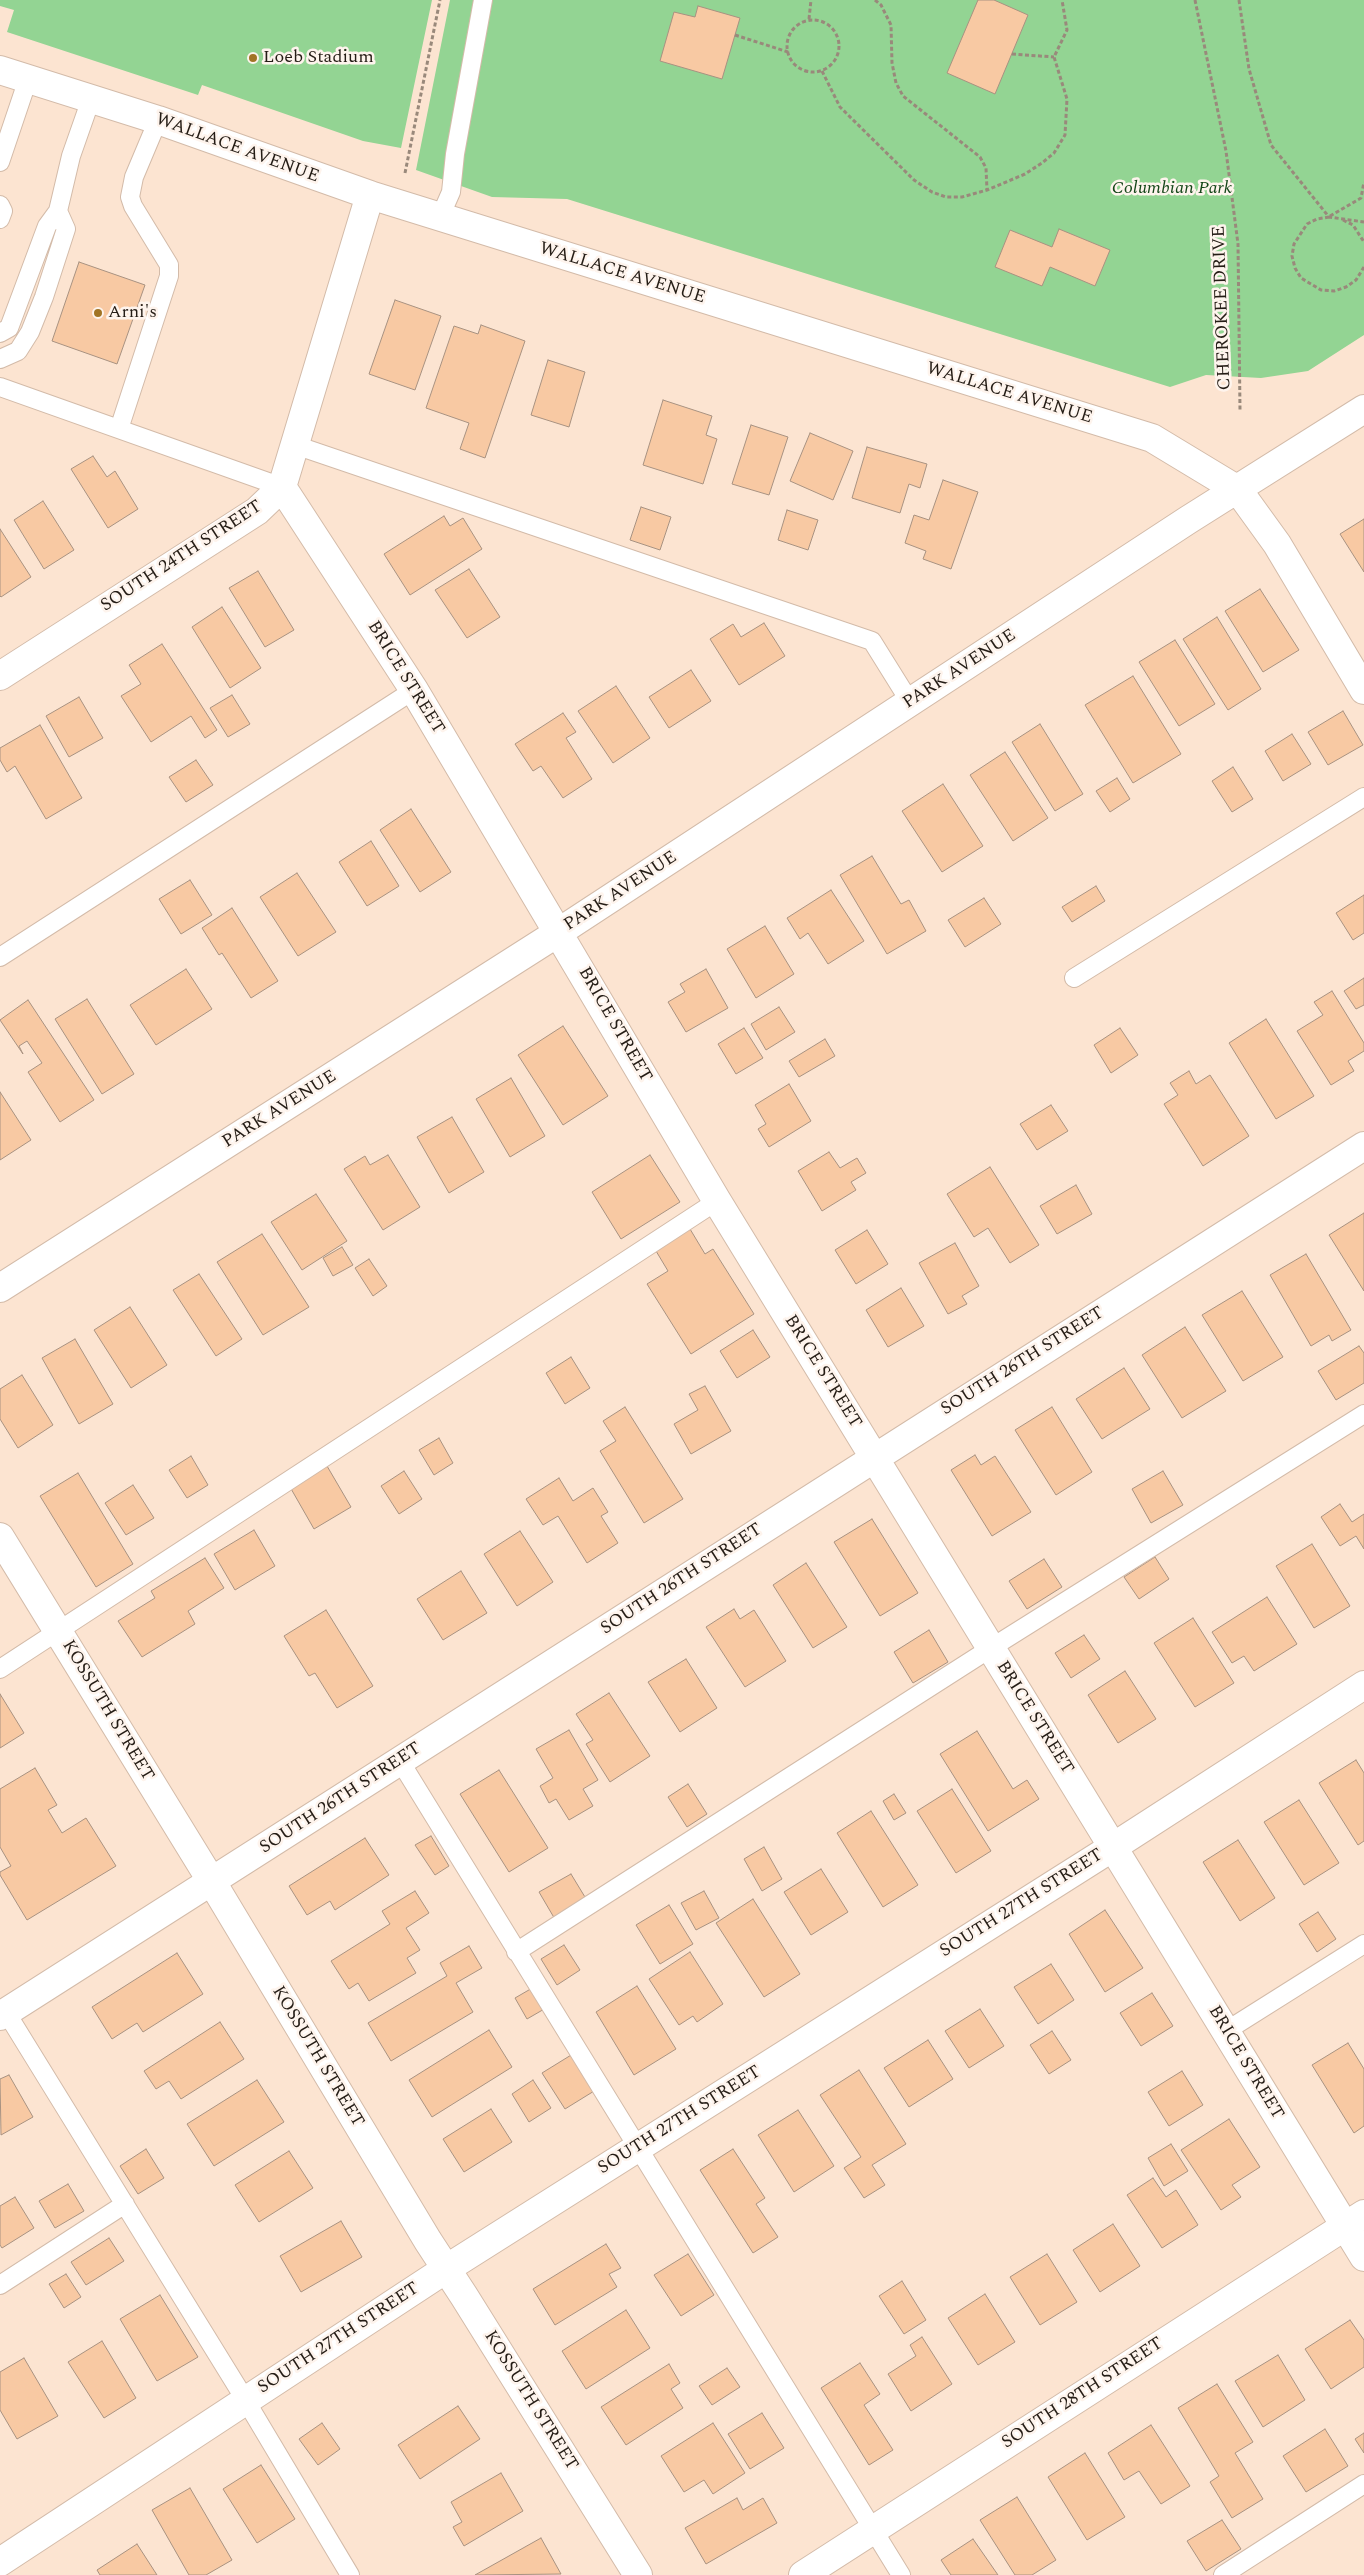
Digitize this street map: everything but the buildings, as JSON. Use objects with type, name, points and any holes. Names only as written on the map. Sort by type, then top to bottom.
[{"type":"street","name":"WALLACE AVENUE","points":[[0,70],[158,120],[370,195],[1152,438],[1238,490],[1277,544],[1364,690]]},
{"type":"street","name":"SOUTH 24TH STREET","points":[[0,676],[257,512],[282,487],[370,195]]},
{"type":"street","points":[[1238,490],[1364,409]]},
{"type":"street","name":"BRICE STREET","points":[[282,487],[414,690],[717,1201],[1226,2031],[1355,2220],[1364,2256]]},
{"type":"street","name":"PARK AVENUE","points":[[0,1288],[559,932],[1238,490]]},
{"type":"street","name":"SOUTH 26TH STREET","points":[[3,2014],[1364,1146]]},
{"type":"street","name":"KOSSUTH STREET","points":[[0,1537],[212,1882],[446,2269],[638,2575]]},
{"type":"street","name":"SOUTH 27TH STREET","points":[[0,2562],[446,2269],[1113,1847],[1364,1684]]},
{"type":"street","name":"SOUTH 28TH STREET","points":[[803,2575],[1355,2220]]},
{"type":"lane","points":[[440,217],[451,192],[455,154],[483,0]]},
{"type":"lane","points":[[0,162],[28,79]]},
{"type":"lane","points":[[0,334],[9,328],[47,226],[58,211],[71,156],[91,99]]},
{"type":"lane","points":[[119,429],[170,276],[168,265],[133,206],[130,196],[134,176],[158,120]]},
{"type":"lane","points":[[0,205],[3,211],[0,219]]},
{"type":"lane","points":[[0,359],[18,351],[30,332],[44,297],[66,229],[58,211]]},
{"type":"lane","points":[[0,387],[282,487]]},
{"type":"lane","points":[[295,445],[872,641],[910,702]]},
{"type":"lane","points":[[0,958],[414,690]]},
{"type":"lane","points":[[1074,978],[1364,797]]},
{"type":"lane","points":[[0,1668],[717,1201]]},
{"type":"lane","points":[[516,1952],[991,1648],[1364,1414]]},
{"type":"lane","points":[[400,1761],[516,1952],[640,2147],[901,2575]]},
{"type":"lane","points":[[1226,2031],[1364,1944]]},
{"type":"lane","points":[[3,2014],[125,2204],[350,2575]]},
{"type":"lane","points":[[0,2285],[125,2204]]},
{"type":"lane","points":[[1223,2575],[1364,2484]]},
{"type":"path","points":[[404,176],[440,0]]},
{"type":"path","points":[[810,20],[811,0]]},
{"type":"path","points":[[875,0],[881,5],[891,25],[892,63],[896,83],[903,96],[980,157],[986,168],[987,190]]},
{"type":"path","points":[[822,71],[840,107],[914,180],[932,192],[946,196],[962,197],[987,190],[1025,174],[1042,163],[1062,143],[1065,135],[1067,99],[1054,57],[1067,30],[1062,0]]},
{"type":"path","name":"CHEROKEE DRIVE","points":[[1196,0],[1226,151],[1238,244],[1240,410]]},
{"type":"path","points":[[1239,0],[1249,69],[1271,145],[1330,217],[1342,219],[1353,225],[1364,242]]},
{"type":"path","points":[[810,20],[826,23],[833,28],[840,45],[835,61],[822,71],[813,72],[797,66],[788,52],[789,35],[794,28],[810,20]]},
{"type":"path","points":[[735,36],[788,52]]},
{"type":"path","points":[[1012,54],[1054,57]]},
{"type":"path","points":[[1330,217],[1360,198],[1364,182]]},
{"type":"path","points":[[1364,222],[1330,217],[1317,219],[1307,224],[1294,244],[1292,256],[1295,268],[1301,278],[1322,290],[1334,291],[1346,288],[1356,280],[1364,266]]},
{"type":"green space","name":"Loeb Stadium","points":[[0,0],[432,0],[401,148],[363,141],[202,85],[198,95],[7,32],[14,10],[0,6]]},
{"type":"green space","name":"Columbian Park","points":[[450,0],[1364,0],[1364,335],[1308,371],[1261,378],[1206,375],[1170,387],[567,199],[492,197],[416,170]]},
{"type":"place","name":"Loeb Stadium","points":[[253,58]]},
{"type":"place","name":"Arni's","points":[[98,313]]}]
